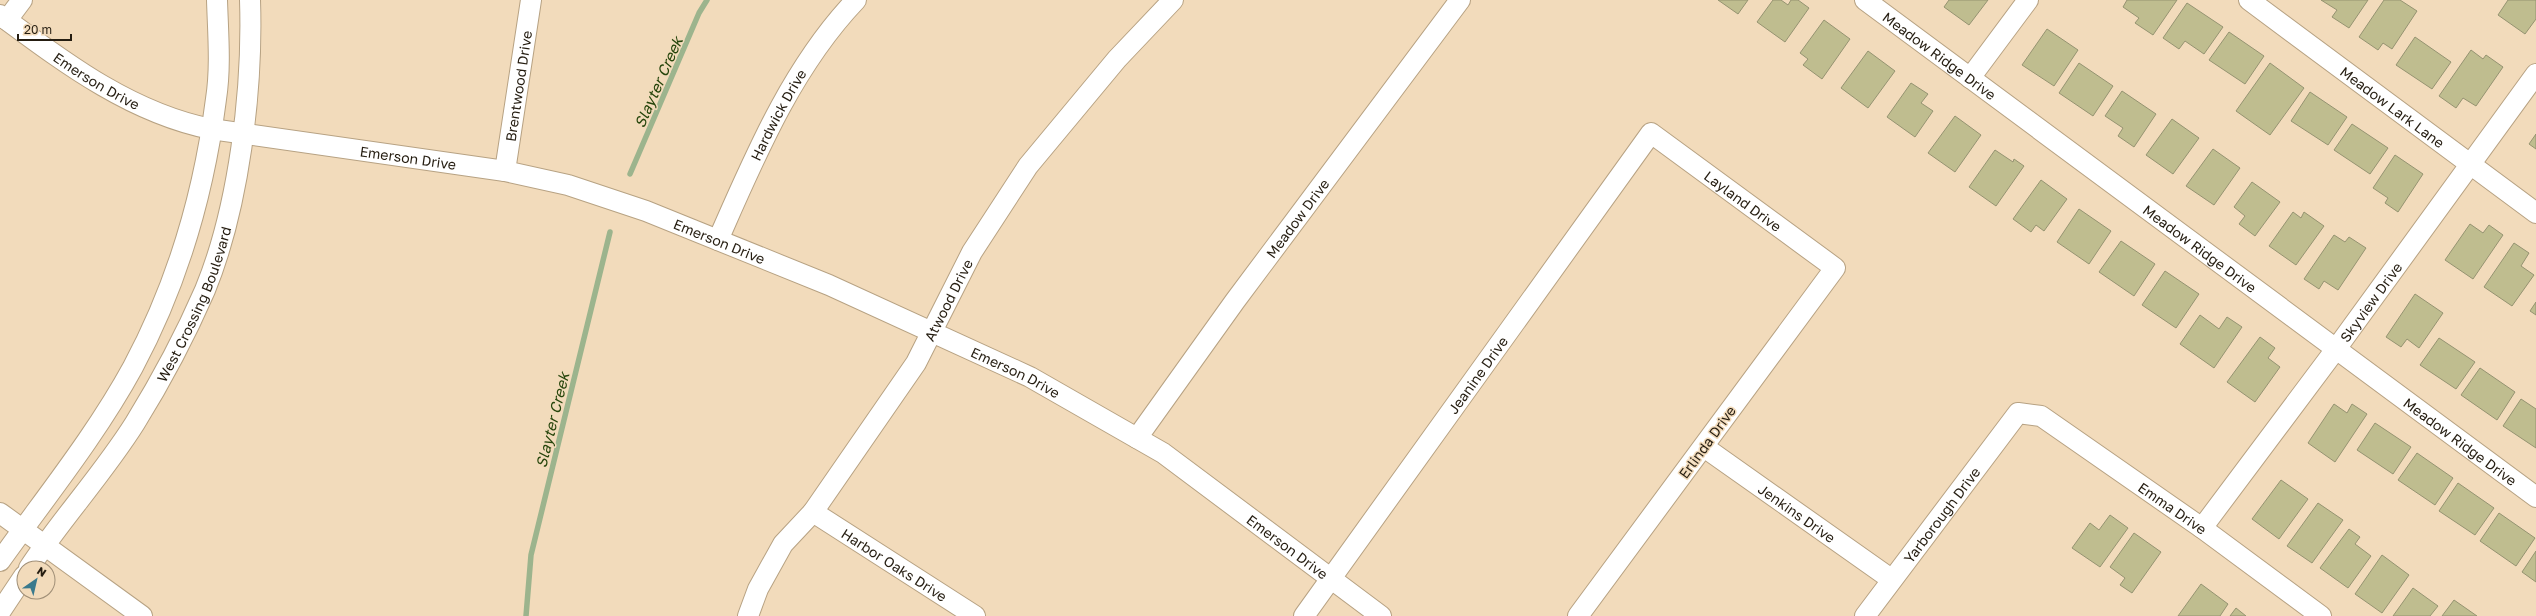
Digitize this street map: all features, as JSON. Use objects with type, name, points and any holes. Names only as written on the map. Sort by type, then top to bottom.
[{"type":"street","points":[[4,17],[22,0]]},
{"type":"street","name":"West Crossing Boulevard","points":[[0,561],[24,530],[110,404],[132,367],[166,300],[190,231],[211,129],[217,91],[217,0]]},
{"type":"street","name":"West Crossing Boulevard","points":[[35,560],[134,424],[187,328],[205,288],[229,209],[243,134],[249,69],[250,0]]},
{"type":"street","name":"Brentwood Drive","points":[[505,171],[531,0]]},
{"type":"street","name":"Hardwick Drive","points":[[718,240],[766,133],[812,53],[856,0]]},
{"type":"street","name":"Atwood Drive","points":[[748,616],[758,589],[783,544],[813,512],[916,363],[972,252],[1028,166],[1117,59],[1173,0]]},
{"type":"street","name":"Meadow Drive","points":[[1137,438],[1235,301],[1460,0]]},
{"type":"street","name":"Meadow Ridge Drive","points":[[1864,0],[2536,497]]},
{"type":"street","points":[[1970,78],[2028,0]]},
{"type":"street","name":"Meadow Lark Lane","points":[[2249,0],[2536,213]]},
{"type":"street","name":"Emerson Drive","points":[[4,17],[118,96],[167,117],[211,129],[505,171],[541,178],[594,193],[718,240],[829,285],[1030,377],[1163,453],[1381,616]]},
{"type":"street","name":"Skyview Drive","points":[[2202,528],[2336,349],[2469,164],[2536,74]]},
{"type":"street","name":"Layland Drive","points":[[1651,133],[1835,268]]},
{"type":"street","name":"Jeanine Drive","points":[[1304,616],[1651,133]]},
{"type":"street","name":"Erlinda Drive","points":[[1578,616],[1835,268]]},
{"type":"street","name":"Emma Drive","points":[[2018,413],[2041,416],[2202,528],[2320,616]]},
{"type":"street","name":"Yarborough Drive","points":[[1865,616],[1891,579],[2018,413]]},
{"type":"street","name":"Jenkins Drive","points":[[1704,447],[1891,579]]},
{"type":"street","name":"Harbor Oaks Drive","points":[[813,512],[975,616]]},
{"type":"street","points":[[0,513],[142,616]]},
{"type":"street","points":[[0,612],[16,588]]},
{"type":"building","points":[[1718,0],[1748,0],[1738,14]]},
{"type":"building","points":[[1773,0],[1781,0],[1788,5],[1791,0],[1798,0],[1809,8],[1785,42],[1757,22]]},
{"type":"building","points":[[1949,0],[1988,0],[1969,25],[1944,7]]},
{"type":"building","points":[[2127,0],[2177,0],[2153,35],[2135,23],[2139,18],[2123,7]]},
{"type":"building","points":[[2321,0],[2368,0],[2349,28],[2332,17],[2337,10]]},
{"type":"building","points":[[2384,0],[2400,0],[2417,11],[2392,49],[2383,43],[2378,50],[2359,37]]},
{"type":"building","points":[[2508,0],[2536,0],[2536,19],[2525,34],[2498,15]]},
{"type":"building","points":[[2187,3],[2223,27],[2204,54],[2185,41],[2179,49],[2163,38]]},
{"type":"building","points":[[1824,20],[1850,39],[1822,79],[1803,65],[1808,59],[1800,53]]},
{"type":"building","points":[[2047,29],[2078,50],[2054,86],[2022,65]]},
{"type":"building","points":[[2229,32],[2264,56],[2245,84],[2209,60]]},
{"type":"building","points":[[2415,37],[2451,62],[2432,89],[2396,65]]},
{"type":"building","points":[[2471,50],[2483,59],[2486,55],[2503,67],[2476,106],[2463,98],[2456,108],[2439,96]]},
{"type":"building","points":[[1868,51],[1895,71],[1868,108],[1841,88]]},
{"type":"building","points":[[2079,63],[2113,86],[2093,116],[2059,93]]},
{"type":"building","points":[[2270,63],[2304,88],[2270,135],[2236,111]]},
{"type":"building","points":[[1911,83],[1928,94],[1921,103],[1933,111],[1915,137],[1887,117]]},
{"type":"building","points":[[2122,91],[2156,114],[2134,147],[2118,136],[2123,128],[2105,116]]},
{"type":"building","points":[[2310,92],[2347,117],[2328,145],[2291,121]]},
{"type":"building","points":[[1955,116],[1981,135],[1955,172],[1928,153]]},
{"type":"building","points":[[2172,119],[2199,138],[2173,174],[2146,155]]},
{"type":"building","points":[[2352,124],[2388,148],[2370,174],[2334,150]]},
{"type":"building","points":[[2536,134],[2536,149],[2529,144]]},
{"type":"building","points":[[2213,149],[2240,168],[2214,205],[2186,186]]},
{"type":"building","points":[[1995,150],[2013,162],[2014,159],[2024,166],[1996,206],[1969,187]]},
{"type":"building","points":[[2395,155],[2423,174],[2398,212],[2385,203],[2388,198],[2373,188]]},
{"type":"building","points":[[2041,180],[2067,199],[2044,231],[2036,225],[2031,232],[2013,219]]},
{"type":"building","points":[[2252,182],[2280,202],[2255,236],[2239,224],[2245,216],[2234,207]]},
{"type":"building","points":[[2079,209],[2111,231],[2089,264],[2057,242]]},
{"type":"building","points":[[2293,212],[2301,218],[2304,212],[2324,226],[2296,265],[2269,246]]},
{"type":"building","points":[[2470,224],[2483,233],[2489,225],[2503,235],[2473,279],[2445,260]]},
{"type":"building","points":[[2334,235],[2345,242],[2349,237],[2366,248],[2338,290],[2324,281],[2319,289],[2304,279]]},
{"type":"building","points":[[2121,241],[2155,264],[2134,296],[2099,272]]},
{"type":"building","points":[[2514,243],[2529,253],[2521,266],[2534,275],[2512,306],[2484,287]]},
{"type":"building","points":[[2165,271],[2199,294],[2176,328],[2142,305]]},
{"type":"building","points":[[2415,294],[2443,313],[2419,348],[2407,339],[2401,347],[2386,337]]},
{"type":"building","points":[[2536,302],[2536,315],[2530,311]]},
{"type":"building","points":[[2200,315],[2219,329],[2227,317],[2242,327],[2214,368],[2180,344]]},
{"type":"building","points":[[2260,337],[2275,348],[2268,358],[2280,367],[2255,402],[2227,382]]},
{"type":"building","points":[[2439,338],[2475,362],[2456,389],[2420,365]]},
{"type":"building","points":[[2480,368],[2515,392],[2497,420],[2461,395]]},
{"type":"building","points":[[2521,399],[2536,409],[2536,448],[2503,426]]},
{"type":"building","points":[[2334,404],[2347,413],[2352,404],[2367,414],[2335,462],[2308,443]]},
{"type":"building","points":[[2375,423],[2411,447],[2393,474],[2357,450]]},
{"type":"building","points":[[2417,453],[2453,478],[2435,505],[2398,480]]},
{"type":"building","points":[[2281,480],[2308,499],[2279,539],[2252,519]]},
{"type":"building","points":[[2458,483],[2494,508],[2475,535],[2439,511]]},
{"type":"building","points":[[2318,503],[2343,520],[2312,563],[2287,546]]},
{"type":"building","points":[[2499,513],[2535,538],[2516,566],[2480,541]]},
{"type":"building","points":[[2110,515],[2128,528],[2100,567],[2072,548],[2090,523],[2099,530]]},
{"type":"building","points":[[2349,529],[2360,537],[2355,544],[2371,556],[2348,588],[2320,568]]},
{"type":"building","points":[[2134,533],[2161,552],[2132,593],[2120,585],[2125,578],[2110,567]]},
{"type":"building","points":[[2536,551],[2536,582],[2522,572]]},
{"type":"building","points":[[2382,555],[2409,575],[2382,613],[2355,594]]},
{"type":"building","points":[[2201,584],[2228,604],[2220,616],[2178,616]]},
{"type":"building","points":[[2413,588],[2438,606],[2430,616],[2393,616]]},
{"type":"building","points":[[2454,600],[2477,616],[2442,616]]},
{"type":"building","points":[[2236,608],[2246,616],[2230,616]]},
{"type":"waterway","name":"Slayter Creek","points":[[630,174],[699,13],[707,0]]},
{"type":"waterway","name":"Slayter Creek","points":[[526,616],[531,555],[610,232]]}]
